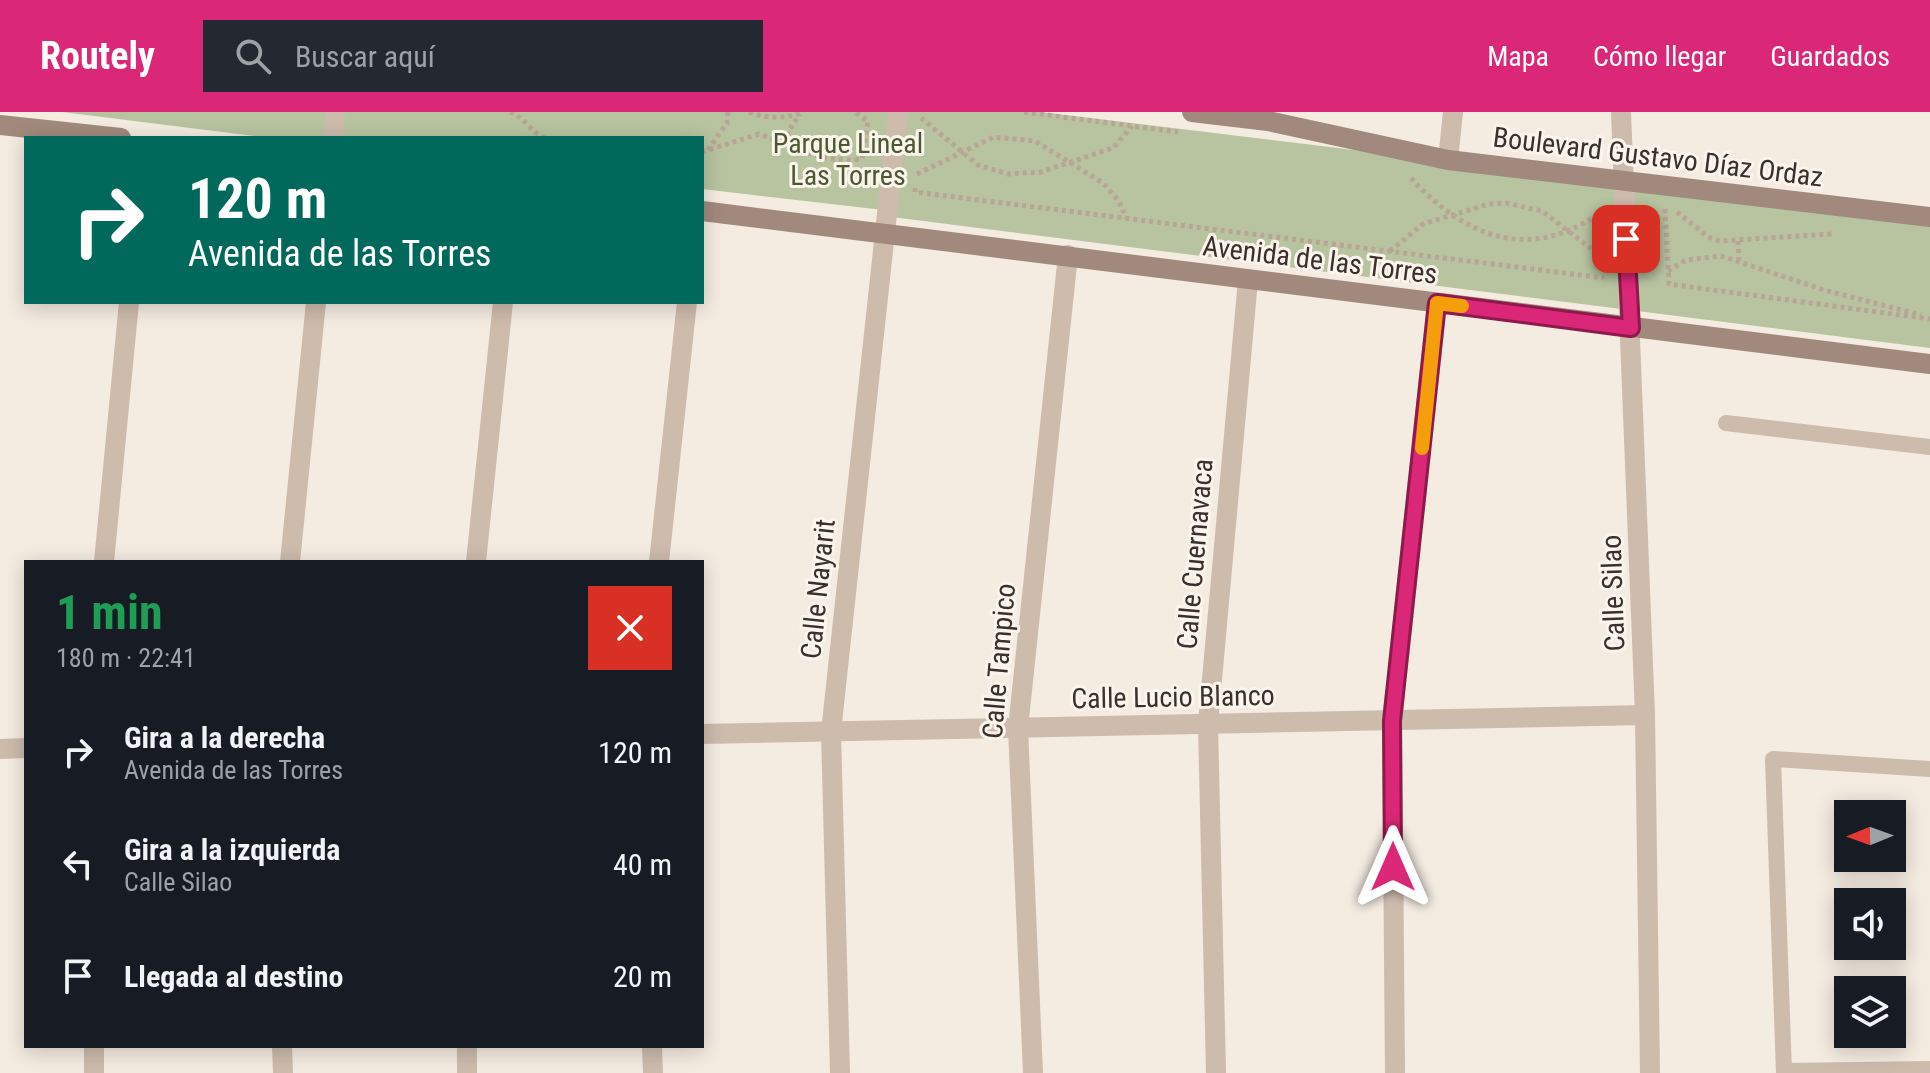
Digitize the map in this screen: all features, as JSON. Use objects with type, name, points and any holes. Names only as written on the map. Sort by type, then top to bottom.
[{"type":"street","points":[[333,136],[335,112]]},
{"type":"street","name":"Calle Nayarit","points":[[840,1073],[831,732],[898,112]]},
{"type":"street","name":"Boulevard Gustavo Díaz Ordaz","points":[[1192,112],[1268,117],[1448,160],[1930,217]]},
{"type":"street","points":[[1448,160],[1453,112]]},
{"type":"street","name":"Calle Silao","points":[[1621,112],[1645,715],[1650,1073]]},
{"type":"street","points":[[0,125],[102,136]]},
{"type":"street","name":"Avenida de las Torres","points":[[704,211],[884,231],[1248,280],[1930,364]]},
{"type":"street","name":"Calle Tampico","points":[[1033,1073],[1018,728],[1068,255]]},
{"type":"street","name":"Calle Cuernavaca","points":[[1216,1073],[1208,724],[1248,280]]},
{"type":"street","points":[[1395,1073],[1392,721],[1437,303]]},
{"type":"street","points":[[104,560],[129,304]]},
{"type":"street","points":[[290,560],[316,304]]},
{"type":"street","points":[[476,560],[503,304]]},
{"type":"street","points":[[659,560],[687,304]]},
{"type":"street","name":"Calle Lucio Blanco","points":[[704,734],[1645,715]]},
{"type":"street","points":[[0,749],[24,748]]},
{"type":"street","points":[[94,1048],[94,1073]]},
{"type":"street","points":[[282,1048],[283,1073]]},
{"type":"street","points":[[467,1048],[467,1073]]},
{"type":"street","points":[[652,1048],[653,1073]]},
{"type":"lane","points":[[1726,423],[1930,447]]},
{"type":"lane","points":[[1930,769],[1773,759],[1784,1072],[1930,1069]]},
{"type":"path","points":[[705,151],[727,123],[728,112]]},
{"type":"path","points":[[749,112],[765,118],[788,117],[803,112]]},
{"type":"path","points":[[789,145],[788,132],[803,112]]},
{"type":"path","points":[[705,151],[759,134],[811,157],[837,162],[862,159],[868,121],[855,112]]},
{"type":"path","points":[[515,113],[540,136]]},
{"type":"path","points":[[919,131],[920,114]]},
{"type":"path","points":[[920,114],[960,151],[992,172],[1008,174],[1041,172],[1113,148],[1132,126]]},
{"type":"path","points":[[916,175],[994,137],[1020,138],[1044,145],[1103,183],[1119,201],[1127,219]]},
{"type":"path","points":[[917,160],[915,192],[1612,279]]},
{"type":"path","points":[[1409,176],[1481,234],[1501,239],[1525,241],[1567,230],[1612,204]]},
{"type":"path","points":[[1848,233],[1738,241],[1708,237],[1664,198],[1669,284],[1930,318]]},
{"type":"path","points":[[1390,251],[1423,224],[1489,204],[1526,205],[1542,211],[1612,265]]},
{"type":"path","points":[[1738,241],[1739,260]]},
{"type":"path","points":[[1668,271],[1686,260],[1706,256],[1739,260],[1824,290],[1930,318]]},
{"type":"green space","name":"Parque Lineal Las Torres","points":[[62,112],[1041,112],[1930,220],[1930,348],[892,217],[892,211],[704,189],[704,136],[253,136]]},
{"type":"slow traffic","points":[[1422,448],[1437,303],[1462,306]]},
{"type":"route","points":[[1393,867],[1392,721],[1437,303],[1631,328],[1626,239]]}]
